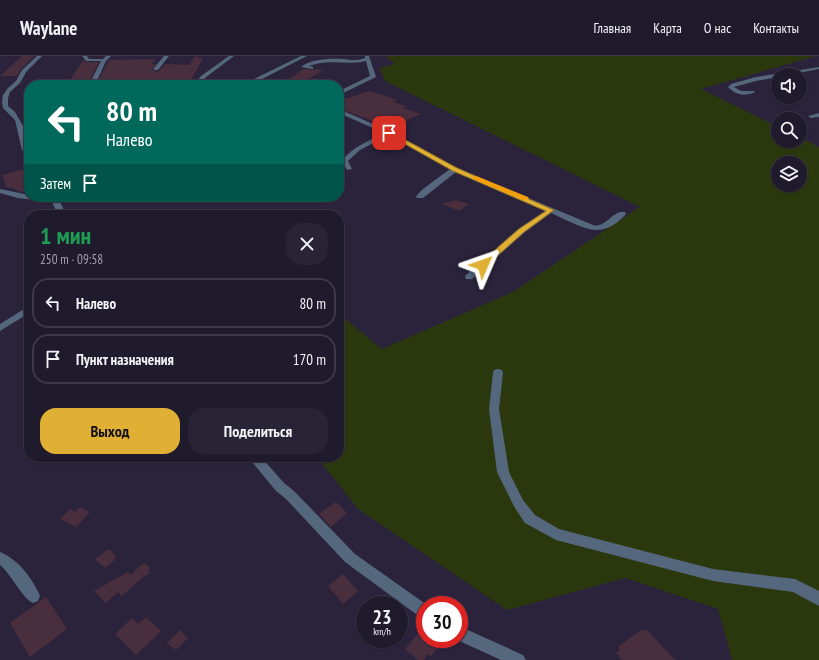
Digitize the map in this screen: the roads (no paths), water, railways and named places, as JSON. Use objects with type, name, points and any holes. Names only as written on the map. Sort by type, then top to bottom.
[{"type":"street","points":[[84,56],[88,60],[104,60]]},
{"type":"street","points":[[94,80],[104,60],[109,56]]},
{"type":"street","points":[[156,69],[167,56]]},
{"type":"street","points":[[200,80],[232,56]]},
{"type":"street","points":[[256,80],[305,56]]},
{"type":"street","points":[[311,68],[303,67],[313,63],[326,61],[359,62],[367,57],[373,77],[344,91]]},
{"type":"street","points":[[24,146],[21,127],[16,115],[5,107],[4,100],[10,87],[18,82],[20,77],[33,62],[41,58]]},
{"type":"street","points":[[752,92],[737,92],[732,90],[731,87],[733,85],[756,79],[819,68]]},
{"type":"street","points":[[344,113],[389,133],[455,169],[597,229],[606,226],[622,214]]},
{"type":"street","points":[[812,116],[819,115]]},
{"type":"street","points":[[349,169],[345,161],[346,158],[389,133]]},
{"type":"street","points":[[420,196],[422,192],[433,186],[455,169]]},
{"type":"street","points":[[0,191],[24,196]]},
{"type":"street","points":[[470,277],[521,231],[551,210]]},
{"type":"street","points":[[0,328],[24,312]]},
{"type":"street","points":[[498,374],[494,409],[503,472],[519,504],[530,519],[556,534],[713,575],[794,586],[819,599]]},
{"type":"street","points":[[258,462],[280,487],[290,495],[350,558],[416,606]]},
{"type":"street","points":[[0,558],[14,570],[33,596]]},
{"type":"street","points":[[468,637],[518,660]]}]
